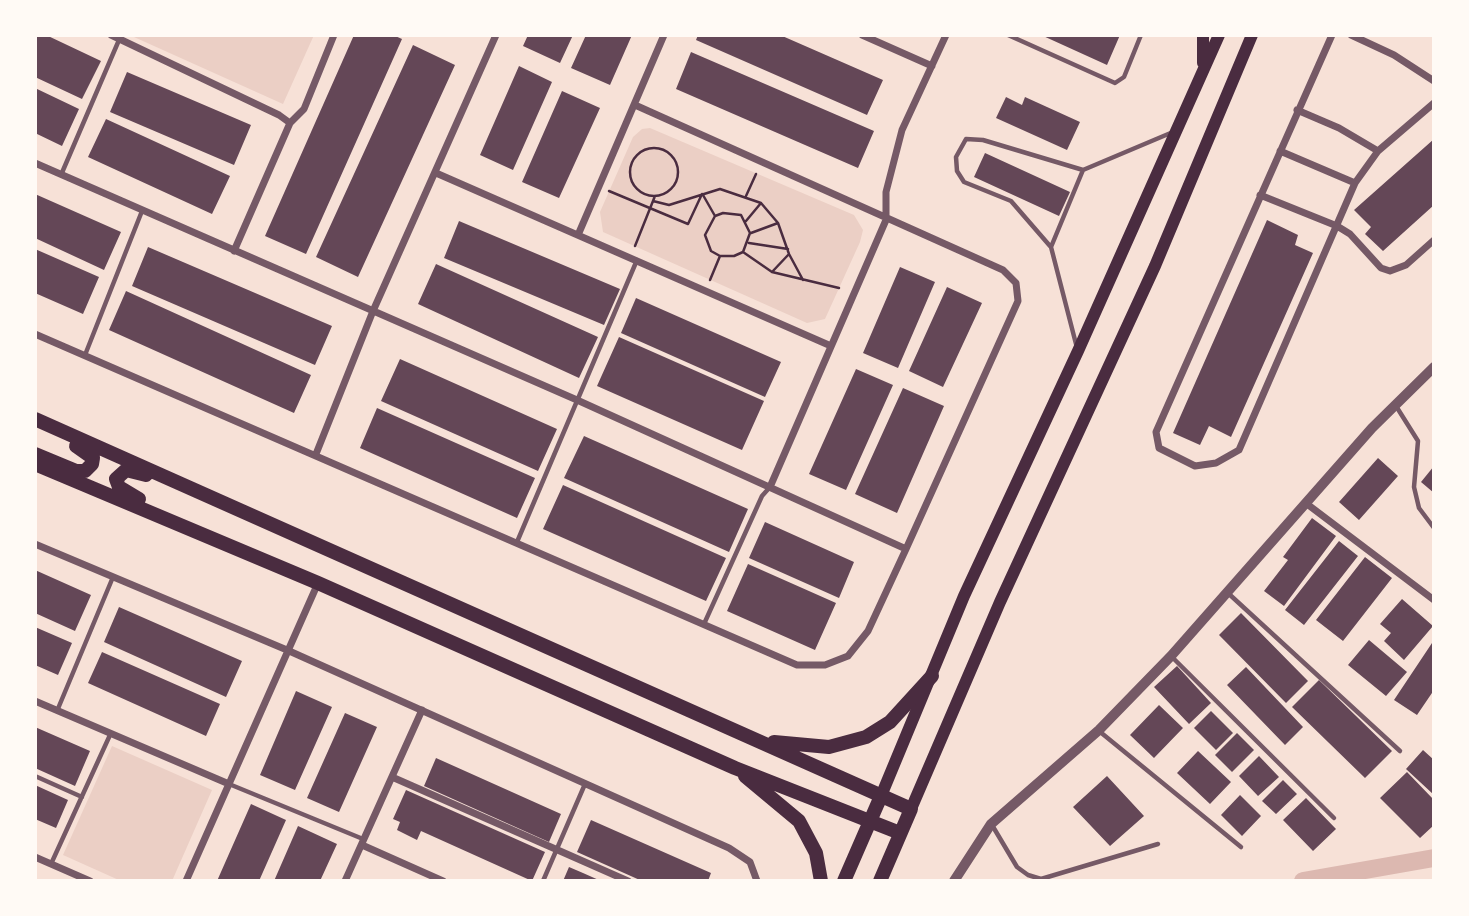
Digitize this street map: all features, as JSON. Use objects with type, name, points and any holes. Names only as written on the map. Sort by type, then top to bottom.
[{"type":"main road","points":[[1203,35],[1203,71]]},
{"type":"main road","points":[[844,881],[964,596],[1078,351],[1173,132],[1219,35]]},
{"type":"main road","points":[[880,881],[1000,602],[1155,266],[1252,35]]},
{"type":"main road","points":[[35,421],[195,489],[911,809]]},
{"type":"main road","points":[[35,421],[88,452],[93,458],[92,464],[85,471],[76,471],[35,454]]},
{"type":"main road","points":[[35,464],[318,583],[735,768],[900,833]]},
{"type":"main road","points":[[169,520],[119,487],[118,475],[133,471],[195,489]]},
{"type":"main road","points":[[748,736],[811,747],[854,742],[878,732],[932,676]]},
{"type":"main road","points":[[735,768],[799,821],[816,853],[821,881]]},
{"type":"street","points":[[111,35],[279,115],[290,123]]},
{"type":"street","points":[[234,251],[290,123],[304,109],[334,35]]},
{"type":"street","points":[[578,235],[664,35]]},
{"type":"street","points":[[862,35],[932,66]]},
{"type":"street","points":[[770,486],[886,220],[886,192],[902,130],[946,35]]},
{"type":"street","points":[[1332,35],[1156,432],[1159,448],[1195,466],[1206,466],[1229,458],[1246,439],[1355,183],[1378,151],[1434,103]]},
{"type":"street","points":[[1352,35],[1394,55],[1434,82]]},
{"type":"street","points":[[316,454],[373,311],[436,173],[493,36]]},
{"type":"street","points":[[35,334],[797,665],[825,664],[848,656],[868,631],[1018,301],[1016,284],[1003,270],[886,220],[635,105]]},
{"type":"street","points":[[1297,110],[1339,128],[1378,151]]},
{"type":"street","points":[[1280,151],[1355,183]]},
{"type":"street","points":[[35,163],[577,400],[906,549]]},
{"type":"street","points":[[436,173],[831,346]]},
{"type":"street","points":[[1261,195],[1337,226],[1350,234],[1381,268],[1390,271],[1406,265],[1434,240]]},
{"type":"street","points":[[956,880],[991,824],[1098,730],[1171,656],[1395,405],[1434,367]]},
{"type":"street","points":[[1307,504],[1434,600]]},
{"type":"street","points":[[35,544],[287,650],[742,855],[755,871],[757,881]]},
{"type":"street","points":[[186,881],[318,583]]},
{"type":"street","points":[[35,701],[229,784]]},
{"type":"street","points":[[345,881],[422,710]]},
{"type":"street","points":[[392,776],[628,881]]},
{"type":"street","points":[[363,842],[443,881]]},
{"type":"street","points":[[35,857],[90,881]]},
{"type":"lane","points":[[1008,35],[1115,83],[1125,77],[1141,35]]},
{"type":"lane","points":[[61,175],[120,37]]},
{"type":"lane","points":[[1078,351],[1051,247],[1011,201],[964,182],[957,171],[956,157],[966,139],[983,140],[1083,170],[1173,132]]},
{"type":"lane","points":[[1051,247],[1083,170]]},
{"type":"lane","points":[[85,355],[142,211]]},
{"type":"lane","points":[[517,542],[637,260]]},
{"type":"lane","points":[[1395,405],[1418,441],[1413,487],[1419,508],[1434,528]]},
{"type":"lane","points":[[704,624],[762,496],[770,486]]},
{"type":"lane","points":[[57,711],[114,576]]},
{"type":"lane","points":[[1229,594],[1400,751]]},
{"type":"lane","points":[[1171,656],[1334,818]]},
{"type":"lane","points":[[1098,730],[1241,847]]},
{"type":"lane","points":[[51,864],[110,735]]},
{"type":"lane","points":[[35,776],[82,797]]},
{"type":"lane","points":[[543,881],[586,783]]},
{"type":"lane","points":[[229,784],[363,842]]},
{"type":"lane","points":[[991,824],[1017,867],[1028,875],[1041,879],[1158,844]]},
{"type":"path","points":[[635,246],[655,196],[672,189],[679,173],[673,157],[658,148],[638,153],[629,167],[631,183],[655,196]]},
{"type":"path","points":[[746,196],[756,174]]},
{"type":"path","points":[[653,201],[669,205],[720,189],[761,203],[778,223],[789,254],[803,279]]},
{"type":"path","points":[[609,191],[688,224],[702,194]]},
{"type":"path","points":[[702,194],[715,216]]},
{"type":"path","points":[[746,221],[761,203]]},
{"type":"path","points":[[734,213],[741,215],[746,221],[750,233],[743,252],[734,256],[720,256],[711,251],[705,235],[715,216],[734,213]]},
{"type":"path","points":[[750,233],[778,223]]},
{"type":"path","points":[[748,243],[788,249]]},
{"type":"path","points":[[743,252],[772,272],[839,288]]},
{"type":"path","points":[[772,272],[789,254]]},
{"type":"path","points":[[710,280],[720,256]]},
{"type":"shaded area","points":[[314,35],[283,104],[134,37]]},
{"type":"shaded area","points":[[650,128],[854,215],[863,230],[860,242],[825,319],[807,323],[603,232],[600,212],[633,137],[642,129]]},
{"type":"shaded area","points":[[112,746],[212,790],[172,881],[121,881],[63,855]]},
{"type":"building","points":[[35,35],[46,35],[101,61],[82,99],[35,77]]},
{"type":"building","points":[[354,35],[393,35],[402,39],[306,254],[265,236]]},
{"type":"building","points":[[528,35],[573,35],[560,63],[523,46]]},
{"type":"building","points":[[586,35],[632,35],[610,85],[571,68]]},
{"type":"building","points":[[698,35],[780,35],[883,80],[867,115],[696,40]]},
{"type":"building","points":[[1041,35],[1120,35],[1107,65]]},
{"type":"building","points":[[413,45],[455,65],[358,277],[316,257]]},
{"type":"building","points":[[691,52],[874,131],[858,168],[676,89]]},
{"type":"building","points":[[519,66],[552,82],[513,170],[480,155]]},
{"type":"building","points":[[127,72],[251,125],[234,165],[110,112]]},
{"type":"building","points":[[35,88],[79,109],[62,146],[35,133]]},
{"type":"building","points":[[562,91],[600,108],[559,198],[522,182]]},
{"type":"building","points":[[1006,97],[1022,105],[1025,97],[1080,122],[1067,150],[996,118]]},
{"type":"building","points":[[106,119],[230,176],[212,214],[88,157]]},
{"type":"building","points":[[1434,139],[1434,205],[1383,251],[1365,234],[1371,227],[1354,210]]},
{"type":"building","points":[[985,153],[1070,192],[1059,216],[974,177]]},
{"type":"building","points":[[35,194],[121,232],[104,270],[35,238]]},
{"type":"building","points":[[1267,220],[1298,235],[1295,245],[1313,253],[1231,437],[1209,426],[1200,445],[1173,433]]},
{"type":"building","points":[[459,221],[620,289],[604,325],[444,258]]},
{"type":"building","points":[[148,247],[332,326],[315,365],[132,286]]},
{"type":"building","points":[[35,249],[99,277],[83,314],[35,293]]},
{"type":"building","points":[[436,264],[598,337],[579,378],[418,304]]},
{"type":"building","points":[[900,267],[935,282],[898,368],[863,353]]},
{"type":"building","points":[[947,287],[982,303],[943,387],[909,371]]},
{"type":"building","points":[[126,291],[311,375],[294,413],[109,330]]},
{"type":"building","points":[[636,298],[781,362],[765,397],[621,333]]},
{"type":"building","points":[[619,337],[764,401],[742,450],[597,386]]},
{"type":"building","points":[[400,359],[557,429],[538,471],[381,401]]},
{"type":"building","points":[[856,369],[893,385],[846,490],[809,474]]},
{"type":"building","points":[[903,388],[944,406],[897,513],[855,494]]},
{"type":"building","points":[[377,408],[535,478],[517,518],[360,448]]},
{"type":"building","points":[[584,436],[748,509],[729,552],[564,478]]},
{"type":"building","points":[[1378,458],[1398,476],[1359,520],[1339,502]]},
{"type":"building","points":[[1434,466],[1434,493],[1421,482]]},
{"type":"building","points":[[563,485],[726,558],[706,601],[543,529]]},
{"type":"building","points":[[1312,518],[1336,536],[1284,606],[1264,591],[1288,560],[1283,557]]},
{"type":"building","points":[[765,522],[854,562],[839,598],[749,558]]},
{"type":"building","points":[[1339,541],[1358,556],[1304,625],[1285,610]]},
{"type":"building","points":[[1365,557],[1392,578],[1343,641],[1316,620]]},
{"type":"building","points":[[748,564],[836,603],[815,650],[727,611]]},
{"type":"building","points":[[35,570],[91,595],[75,631],[35,613]]},
{"type":"building","points":[[1402,599],[1433,626],[1404,660],[1384,641],[1391,633],[1380,624]]},
{"type":"building","points":[[119,607],[242,661],[226,697],[104,642]]},
{"type":"building","points":[[1241,613],[1308,681],[1286,703],[1219,635]]},
{"type":"building","points":[[35,627],[72,643],[58,675],[35,665]]},
{"type":"building","points":[[1369,640],[1407,672],[1386,696],[1348,665]]},
{"type":"building","points":[[1434,640],[1434,690],[1417,715],[1394,700]]},
{"type":"building","points":[[102,652],[220,704],[206,736],[88,683]]},
{"type":"building","points":[[1177,666],[1211,703],[1189,724],[1154,687]]},
{"type":"building","points":[[1246,667],[1303,727],[1285,745],[1227,685]]},
{"type":"building","points":[[1319,680],[1392,751],[1365,778],[1292,707]]},
{"type":"building","points":[[296,691],[332,707],[295,790],[260,775]]},
{"type":"building","points":[[1159,705],[1183,728],[1154,758],[1130,735]]},
{"type":"building","points":[[1211,711],[1233,733],[1216,750],[1194,728]]},
{"type":"building","points":[[345,713],[377,727],[339,812],[307,798]]},
{"type":"building","points":[[35,727],[90,751],[75,786],[35,768]]},
{"type":"building","points":[[1237,733],[1254,750],[1232,772],[1215,755]]},
{"type":"building","points":[[1423,750],[1434,760],[1434,795],[1406,769]]},
{"type":"building","points":[[1198,751],[1231,782],[1210,804],[1177,773]]},
{"type":"building","points":[[1259,756],[1279,777],[1258,796],[1239,776]]},
{"type":"building","points":[[436,758],[561,814],[549,842],[424,786]]},
{"type":"building","points":[[1407,772],[1434,800],[1434,825],[1420,838],[1380,798]]},
{"type":"building","points":[[1107,776],[1144,816],[1110,846],[1073,807]]},
{"type":"building","points":[[1283,780],[1297,794],[1276,814],[1262,801]]},
{"type":"building","points":[[35,785],[68,800],[56,828],[35,819]]},
{"type":"building","points":[[406,790],[545,852],[532,881],[421,831],[417,840],[397,830],[400,822],[393,819]]},
{"type":"building","points":[[1240,795],[1261,816],[1242,836],[1221,815]]},
{"type":"building","points":[[1306,798],[1336,829],[1313,851],[1283,820]]},
{"type":"building","points":[[251,804],[286,820],[259,881],[217,881]]},
{"type":"building","points":[[591,820],[711,873],[708,881],[642,881],[577,852]]},
{"type":"building","points":[[298,826],[337,844],[320,881],[274,881]]},
{"type":"building","points":[[569,867],[583,873],[601,881],[563,881]]},
{"type":"waterway","points":[[1303,881],[1434,858]]}]
